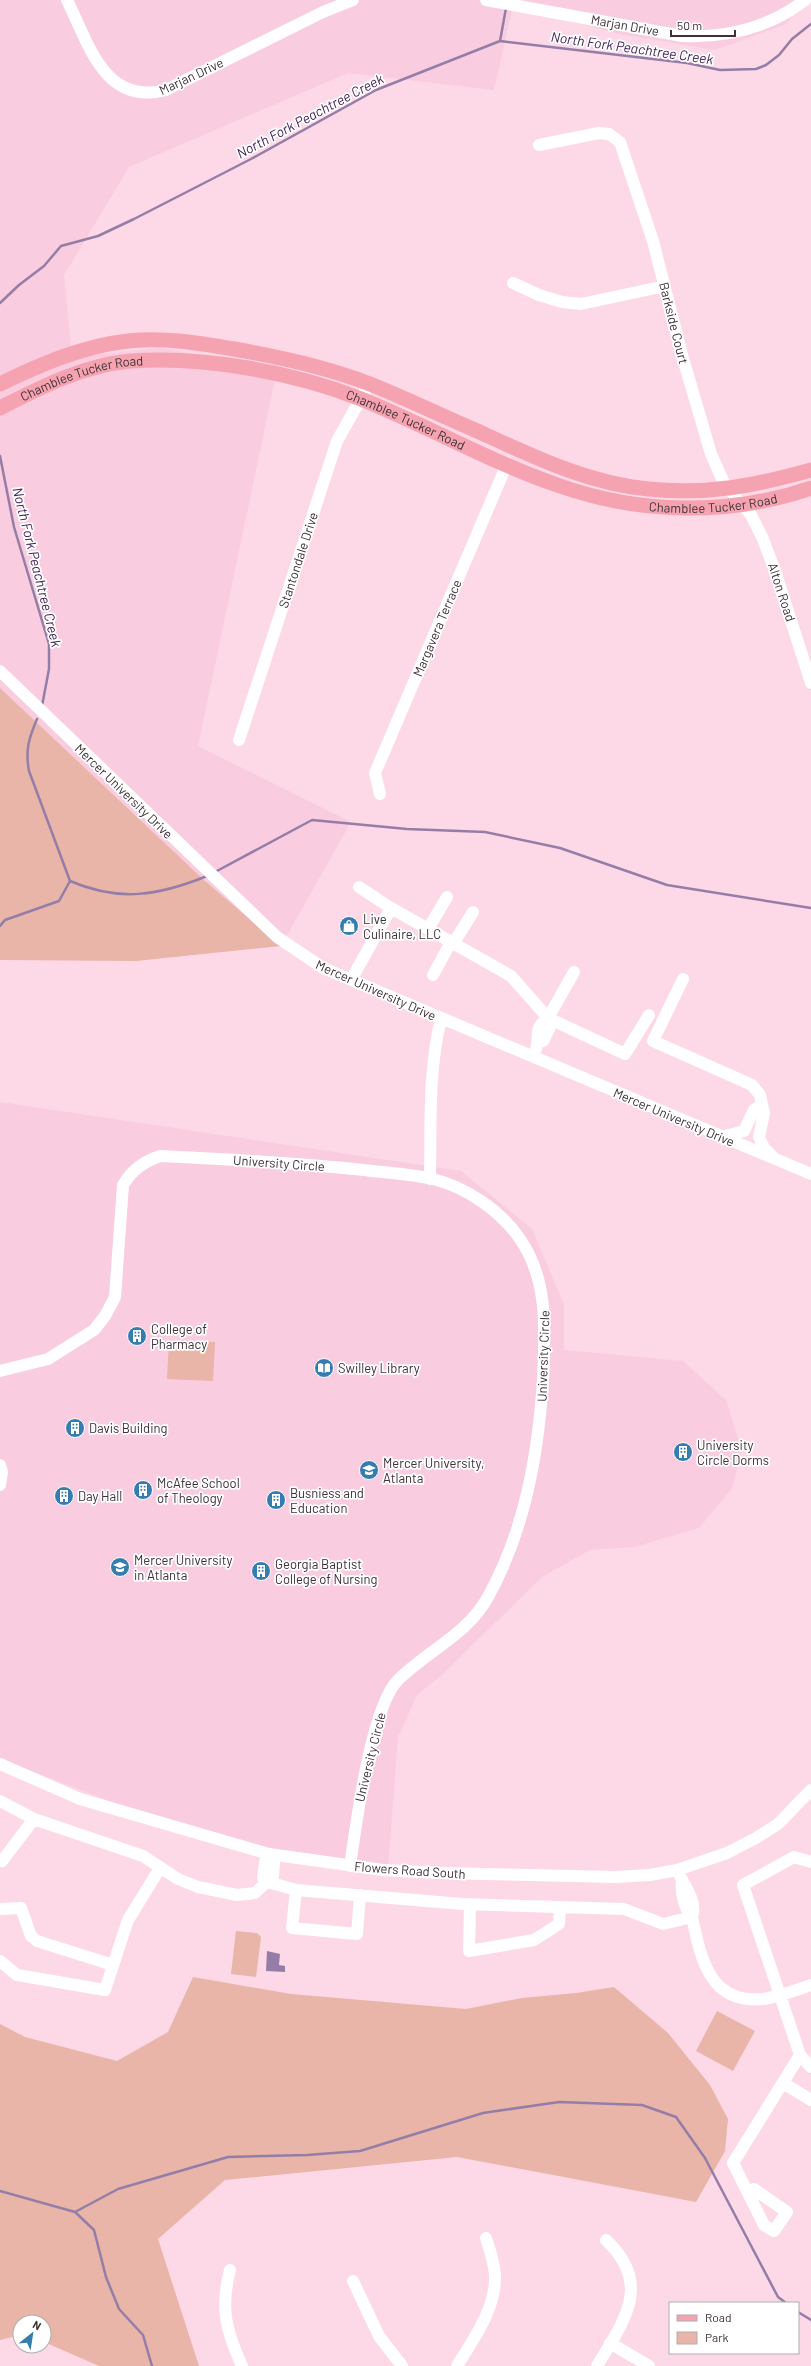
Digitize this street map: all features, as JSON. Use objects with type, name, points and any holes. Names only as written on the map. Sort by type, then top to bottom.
[{"type":"main road","name":"Chamblee Tucker Road","points":[[0,384],[68,354],[99,346],[152,339],[194,342],[289,359],[369,384],[542,460],[582,475],[646,489],[688,491],[729,489],[763,484],[811,470]]},
{"type":"main road","name":"Chamblee Tucker Road","points":[[0,408],[73,374],[130,361],[176,360],[234,366],[291,378],[359,398],[560,486],[618,502],[688,509],[742,504],[811,488]]},
{"type":"street","name":"Marjan Drive","points":[[67,0],[103,72],[120,87],[140,94],[150,94],[166,90],[323,12],[352,0]]},
{"type":"street","name":"Marjan Drive","points":[[486,0],[682,36],[700,37],[753,28],[782,16],[805,0]]},
{"type":"street","name":"Barkside Court","points":[[539,145],[599,133],[618,133],[653,241],[682,355],[711,454],[720,477],[742,504]]},
{"type":"street","points":[[513,283],[539,295],[562,302],[581,304],[665,286]]},
{"type":"street","name":"Stantondale Drive","points":[[239,740],[337,441],[359,398],[369,384]]},
{"type":"street","name":"Margavera Terrace","points":[[380,794],[375,773],[507,464]]},
{"type":"street","name":"Alton Road","points":[[742,504],[751,515],[773,563],[811,683]]},
{"type":"street","name":"Mercer University Drive","points":[[0,671],[277,938],[324,968],[440,1019],[811,1174]]},
{"type":"street","points":[[359,887],[391,908],[511,976],[548,1018],[625,1054],[649,1015]]},
{"type":"street","points":[[428,929],[447,897]]},
{"type":"street","points":[[351,980],[391,908]]},
{"type":"street","points":[[433,975],[473,912]]},
{"type":"street","points":[[533,1058],[538,1043],[536,1036],[541,1023],[548,1018],[574,972]]},
{"type":"street","points":[[683,979],[653,1041],[752,1085],[760,1095],[764,1113],[759,1130],[759,1136],[764,1148],[776,1160]]},
{"type":"street","points":[[430,1179],[432,1084],[436,1036],[440,1019]]},
{"type":"street","points":[[722,1137],[744,1131],[754,1110],[761,1105]]},
{"type":"street","points":[[747,1125],[759,1130]]},
{"type":"street","name":"University Circle","points":[[0,1372],[48,1359],[94,1330],[105,1316],[115,1297],[123,1185],[130,1174],[149,1160],[160,1156],[315,1165],[430,1179],[459,1189],[486,1204],[521,1240],[530,1259],[545,1306],[541,1413],[532,1478],[517,1531],[501,1573],[486,1601],[464,1629],[396,1682],[383,1704],[358,1806],[350,1866]]},
{"type":"street","points":[[0,1465],[2,1472],[0,1485]]},
{"type":"street","name":"Flowers Road South","points":[[0,1764],[80,1799],[269,1854],[350,1866],[425,1872],[615,1877],[650,1876],[677,1870],[727,1853],[756,1838],[778,1824],[811,1790]]},
{"type":"street","points":[[0,1801],[34,1819],[143,1856],[178,1879],[198,1887],[237,1895],[255,1893],[268,1882]]},
{"type":"street","points":[[0,1860],[2,1861],[34,1819]]},
{"type":"street","points":[[269,1854],[265,1862],[263,1878],[268,1882],[296,1890],[470,1905],[624,1909],[662,1924],[687,1919]]},
{"type":"street","points":[[811,1862],[794,1857],[743,1884],[800,2055],[811,2067]]},
{"type":"street","points":[[0,1961],[18,1975],[105,1990],[128,1920],[160,1868]]},
{"type":"street","points":[[677,1870],[681,1885],[676,1893],[710,1976],[721,1989],[740,1999],[764,1999],[811,1985]]},
{"type":"street","points":[[296,1890],[292,1928],[357,1934],[360,1895]]},
{"type":"street","points":[[470,1905],[469,1951],[534,1940],[559,1924],[560,1907]]},
{"type":"street","points":[[0,1909],[21,1908],[31,1936],[37,1941],[113,1965]]},
{"type":"street","points":[[750,2195],[733,2163],[800,2055]]},
{"type":"street","points":[[783,2083],[811,2100]]},
{"type":"street","points":[[457,2366],[488,2311],[494,2290],[495,2273],[486,2238]]},
{"type":"street","points":[[597,2366],[629,2306],[631,2279],[622,2256],[606,2240]]},
{"type":"street","points":[[230,2270],[224,2312],[229,2338],[242,2366]]},
{"type":"street","points":[[353,2281],[379,2336],[402,2366]]},
{"type":"street","points":[[610,2343],[650,2366]]},
{"type":"shaded area","points":[[0,0],[805,0],[786,24],[715,50],[619,34],[513,6],[494,90],[348,73],[129,167],[64,275],[72,357],[161,348],[235,362],[278,365],[198,746],[351,822],[281,946],[205,881],[0,688]]},
{"type":"shaded area","name":"Mercer University, Atlanta","points":[[0,1102],[461,1171],[532,1229],[564,1305],[564,1350],[683,1361],[726,1400],[742,1451],[732,1488],[699,1528],[634,1547],[590,1550],[542,1577],[443,1674],[417,1695],[398,1737],[388,1867],[324,1862],[205,1832],[128,1808],[0,1759]]},
{"type":"shaded area","points":[[267,1951],[280,1954],[279,1965],[285,1966],[285,1972],[266,1971]]},
{"type":"green space","points":[[0,688],[205,881],[281,946],[136,961],[0,960]]},
{"type":"green space","points":[[169,1340],[215,1342],[213,1381],[167,1379]]},
{"type":"green space","points":[[236,1931],[257,1933],[261,1937],[256,1977],[231,1974]]},
{"type":"green space","points":[[193,1977],[291,1994],[466,2009],[522,1998],[576,1993],[614,1987],[668,2033],[710,2085],[728,2119],[725,2151],[696,2202],[457,2157],[225,2180],[158,2239],[199,2366],[99,2366],[52,2345],[52,2314],[12,2314],[12,2337],[0,2340],[0,2024],[25,2037],[117,2061],[168,2032]]},
{"type":"green space","points":[[717,2011],[755,2031],[733,2071],[696,2051]]},
{"type":"waterway","points":[[500,41],[506,8]]},
{"type":"waterway","name":"North Fork Peachtree Creek","points":[[0,303],[19,285],[44,266],[61,246],[98,236],[134,219],[251,159],[376,90],[500,41],[687,63],[720,70],[756,69],[766,65],[779,55],[792,39],[811,24]]},
{"type":"waterway","name":"North Fork Peachtree Creek","points":[[0,456],[14,527],[49,644],[49,669],[42,706]]},
{"type":"waterway","name":"North Fork Peachtree Creek","points":[[0,926],[5,920],[59,901],[70,881],[29,771],[27,757],[28,744],[37,719]]},
{"type":"waterway","points":[[215,872],[312,820],[407,829],[485,832],[560,848],[667,885],[811,908]]},
{"type":"waterway","points":[[70,881],[88,888],[105,892],[138,894],[172,888],[207,876]]},
{"type":"waterway","points":[[75,2212],[118,2189],[228,2157],[307,2155],[360,2151],[483,2113],[559,2102],[642,2105],[676,2117],[705,2158],[778,2297],[785,2302]]},
{"type":"waterway","points":[[0,2191],[75,2212],[94,2230],[106,2277],[119,2309],[143,2335],[152,2366]]},
{"type":"waterway","points":[[799,2313],[811,2320]]},
{"type":"place","name":"Live Culinaire, LLC","points":[[349,926]]},
{"type":"place","name":"College of Pharmacy","points":[[137,1336]]},
{"type":"place","name":"Swilley Library","points":[[324,1368]]},
{"type":"place","name":"Davis Building","points":[[75,1428]]},
{"type":"place","name":"University Circle Dorms","points":[[683,1452]]},
{"type":"place","name":"Mercer University, Atlanta","points":[[369,1470]]},
{"type":"place","name":"McAfee School of Theology","points":[[143,1490]]},
{"type":"place","name":"Day Hall","points":[[64,1496]]},
{"type":"place","name":"Busniess and Education","points":[[276,1500]]},
{"type":"place","name":"Mercer University in Atlanta","points":[[120,1567]]},
{"type":"place","name":"Georgia Baptist College of Nursing","points":[[261,1571]]}]
